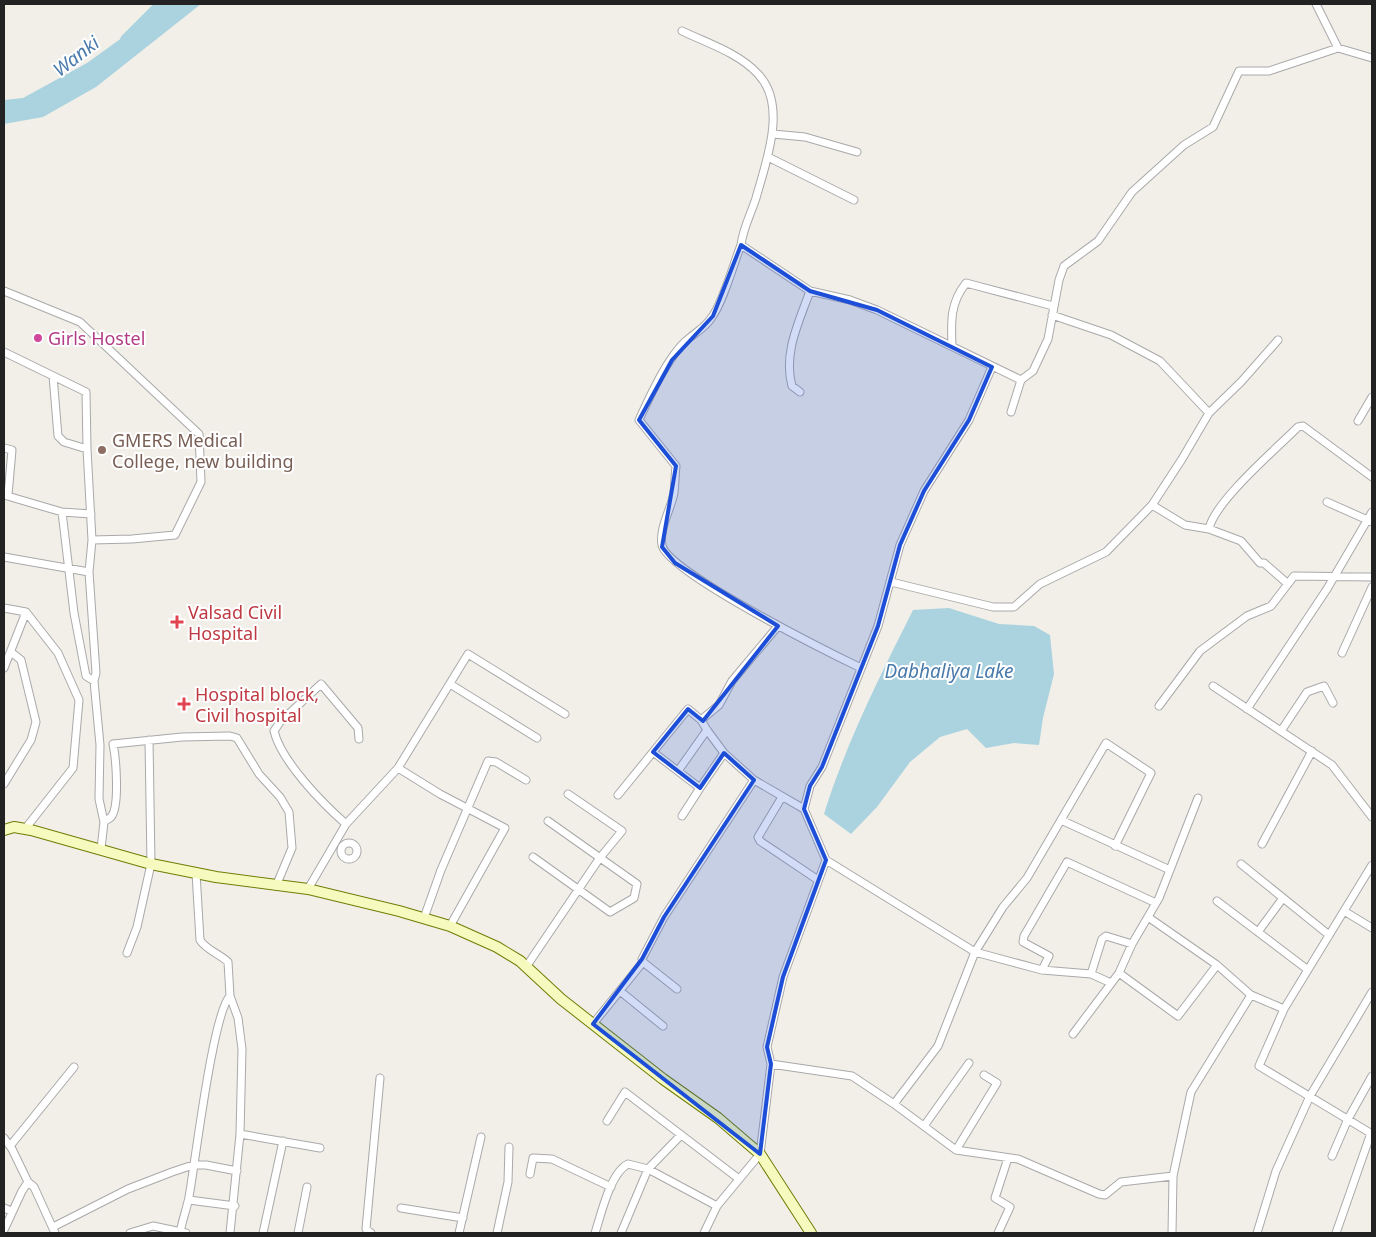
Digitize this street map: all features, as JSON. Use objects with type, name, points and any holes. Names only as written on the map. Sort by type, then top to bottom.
[{"type":"street","points":[[1316,4],[1338,48]]},
{"type":"street","points":[[682,31],[729,53],[759,74],[771,94],[774,134],[752,210],[742,234],[741,245],[713,316],[700,332],[686,340],[650,394],[639,420],[676,466],[674,493],[662,538],[662,547],[675,563],[778,626],[861,668]]},
{"type":"street","points":[[1011,412],[1021,380],[1033,371],[1039,362],[1048,339],[1059,280],[1068,262],[1098,241],[1132,192],[1184,145],[1213,127],[1239,71],[1269,71],[1338,48],[1372,58]]},
{"type":"street","points":[[774,134],[805,137],[857,152]]},
{"type":"street","points":[[768,157],[854,200]]},
{"type":"street","points":[[741,245],[810,291],[850,300],[877,310],[1021,380]]},
{"type":"street","points":[[952,346],[951,315],[953,305],[966,283],[1053,306]]},
{"type":"street","points":[[800,392],[792,386],[788,372],[790,350],[810,291]]},
{"type":"street","points":[[4,292],[80,322],[199,434],[202,482],[175,535],[132,540],[92,540]]},
{"type":"street","points":[[1052,315],[1111,335],[1160,361],[1209,412]]},
{"type":"street","points":[[891,582],[993,607],[1014,607],[1040,584],[1106,552],[1152,505],[1182,459],[1209,412],[1241,382],[1278,340]]},
{"type":"street","points":[[4,352],[86,392],[92,540],[89,572],[96,673],[94,681],[100,745],[99,799],[104,822],[101,850]]},
{"type":"street","points":[[992,367],[969,420],[924,491],[900,545],[878,626],[822,767],[810,786],[804,808],[826,860],[975,952],[1042,970],[1091,974],[1111,983]]},
{"type":"street","points":[[53,376],[58,436],[64,442],[87,449]]},
{"type":"street","points":[[1358,421],[1372,396]]},
{"type":"street","points":[[1209,529],[1210,521],[1238,487],[1298,428],[1303,426],[1372,477]]},
{"type":"street","points":[[4,448],[12,450],[6,495],[62,512],[91,514]]},
{"type":"street","points":[[1327,502],[1370,521]]},
{"type":"street","points":[[1152,505],[1185,525],[1209,529],[1240,541],[1260,562],[1264,563],[1288,584]]},
{"type":"street","points":[[62,512],[68,570],[86,676],[94,681]]},
{"type":"street","points":[[1247,709],[1370,521],[1372,512]]},
{"type":"street","points":[[4,557],[68,570],[89,572]]},
{"type":"street","points":[[1159,706],[1200,651],[1246,616],[1271,606],[1294,576],[1372,577]]},
{"type":"street","points":[[1342,653],[1372,587]]},
{"type":"street","points":[[4,608],[26,612],[58,654],[79,700],[74,768],[25,829]]},
{"type":"street","points":[[4,668],[26,612]]},
{"type":"street","points":[[701,720],[718,705],[732,681],[778,626]]},
{"type":"street","points":[[4,784],[31,740],[36,722],[21,660],[10,652]]},
{"type":"street","points":[[308,889],[346,824],[398,768],[468,654],[565,714]]},
{"type":"street","points":[[346,824],[320,802],[278,746],[274,731],[280,722],[321,684],[358,728],[359,739]]},
{"type":"street","points":[[450,684],[538,738]]},
{"type":"street","points":[[1214,686],[1332,765],[1372,817]]},
{"type":"street","points":[[1281,731],[1307,692],[1324,686],[1333,702]]},
{"type":"street","points":[[618,795],[688,708],[701,720],[724,753],[754,780],[804,808]]},
{"type":"street","points":[[678,771],[707,730]]},
{"type":"street","points":[[104,822],[111,817],[116,795],[113,744],[192,737],[230,736],[237,738],[259,774],[280,797],[289,812],[292,848],[276,886]]},
{"type":"street","points":[[127,952],[138,927],[150,864],[148,740]]},
{"type":"street","points":[[894,1104],[938,1046],[975,952],[1003,906],[1027,878],[1106,743],[1151,773],[1115,846]]},
{"type":"street","points":[[1262,844],[1312,751]]},
{"type":"street","points":[[653,752],[700,788]]},
{"type":"street","points":[[682,816],[724,753]]},
{"type":"street","points":[[424,918],[467,808],[488,761],[496,762],[526,780]]},
{"type":"street","points":[[398,768],[440,794],[505,828],[450,926]]},
{"type":"street","points":[[593,1024],[643,962],[642,959],[664,917],[754,780]]},
{"type":"street","points":[[526,967],[601,857],[622,831],[568,794]]},
{"type":"street","points":[[782,797],[758,837],[760,841],[818,880]]},
{"type":"street","points":[[1073,1034],[1119,974],[1132,944],[1156,903],[1198,798]]},
{"type":"street","points":[[533,857],[610,912],[634,898],[637,884],[548,820]]},
{"type":"street","points":[[1061,820],[1170,870]]},
{"type":"street","points":[[4,830],[25,829],[150,864],[196,873],[276,886],[308,889],[424,918],[450,926],[497,946],[526,967],[561,1000],[663,1079],[718,1118],[760,1154],[808,1232]]},
{"type":"street","points":[[704,1233],[717,1206],[760,1154],[771,1064],[767,1047],[783,977],[826,860]]},
{"type":"street","points":[[1042,970],[1049,956],[1023,942],[1024,936],[1067,862],[1156,903]]},
{"type":"street","points":[[1241,864],[1329,935]]},
{"type":"street","points":[[1336,1233],[1371,1134],[1259,1066],[1284,1010],[1372,865]]},
{"type":"street","points":[[196,873],[200,940],[203,945],[220,954],[228,962],[230,996],[238,1018],[242,1049],[240,1134],[235,1206],[230,1233]]},
{"type":"street","points":[[1258,932],[1283,898]]},
{"type":"street","points":[[1217,901],[1308,970]]},
{"type":"street","points":[[1344,911],[1372,928]]},
{"type":"street","points":[[1148,917],[1217,965],[1251,995],[1284,1010]]},
{"type":"street","points":[[1091,974],[1102,939],[1106,936],[1132,944]]},
{"type":"street","points":[[643,962],[677,989]]},
{"type":"street","points":[[1119,974],[1178,1016],[1217,965]]},
{"type":"street","points":[[620,991],[663,1026]]},
{"type":"street","points":[[1258,1233],[1276,1171],[1310,1096],[1372,992]]},
{"type":"street","points":[[1172,1233],[1173,1176],[1191,1092],[1251,995]]},
{"type":"street","points":[[180,1233],[189,1200],[216,1033],[225,1001],[230,996]]},
{"type":"street","points":[[924,1126],[969,1063]]},
{"type":"street","points":[[771,1064],[852,1076],[894,1104],[956,1150],[1018,1159],[1099,1194],[1105,1195],[1121,1182],[1173,1176]]},
{"type":"street","points":[[10,1146],[74,1067]]},
{"type":"street","points":[[956,1150],[997,1083],[984,1075]]},
{"type":"street","points":[[1332,1156],[1348,1119],[1372,1076]]},
{"type":"street","points":[[371,1233],[366,1229],[380,1078]]},
{"type":"street","points":[[607,1121],[625,1092],[739,1179]]},
{"type":"street","points":[[240,1134],[320,1148]]},
{"type":"street","points":[[621,1233],[648,1169],[681,1135]]},
{"type":"street","points":[[459,1233],[481,1137]]},
{"type":"street","points":[[4,1138],[28,1182],[34,1187],[54,1230],[128,1189],[194,1165],[206,1165],[236,1171]]},
{"type":"street","points":[[263,1233],[283,1141]]},
{"type":"street","points":[[497,1233],[508,1182],[509,1147]]},
{"type":"street","points":[[530,1174],[533,1158],[552,1159],[611,1187]]},
{"type":"street","points":[[998,1233],[1010,1208],[994,1198],[1008,1158]]},
{"type":"street","points":[[595,1233],[611,1187],[624,1165],[633,1164],[648,1169],[717,1206]]},
{"type":"street","points":[[4,1230],[28,1182]]},
{"type":"street","points":[[298,1233],[307,1187]]},
{"type":"street","points":[[189,1200],[235,1206]]},
{"type":"street","points":[[4,1208],[12,1211]]},
{"type":"street","points":[[401,1208],[463,1218]]},
{"type":"street","points":[[130,1233],[153,1226],[186,1233]]},
{"type":"highlighted area","points":[[741,245],[810,291],[877,310],[992,367],[969,420],[924,491],[900,545],[878,626],[822,767],[810,786],[804,809],[826,860],[783,977],[767,1047],[771,1064],[760,1154],[593,1024],[642,959],[664,917],[754,780],[724,753],[700,788],[653,752],[688,709],[703,721],[778,626],[675,563],[662,547],[676,466],[639,420],[672,360],[713,316]]},
{"type":"water","points":[[169,4],[201,4],[96,87],[43,117],[4,124],[4,100],[23,98],[87,63]]},
{"type":"water","name":"Dabhaliya Lake","points":[[949,608],[999,624],[1034,626],[1050,635],[1054,674],[1043,718],[1039,745],[1014,743],[986,748],[967,729],[940,737],[910,762],[877,807],[851,834],[824,814],[853,736],[913,610]]},
{"type":"waterway","name":"Wanki","points":[[126,40],[162,4]]},
{"type":"place","name":"Girls Hostel","points":[[38,338]]},
{"type":"place","name":"GMERS Medical College, new building","points":[[102,450]]},
{"type":"place","name":"Valsad Civil Hospital","points":[[177,622]]},
{"type":"place","name":"Hospital block, Civil hospital","points":[[184,704]]}]
